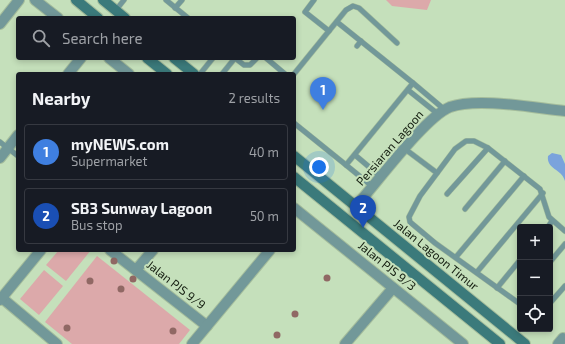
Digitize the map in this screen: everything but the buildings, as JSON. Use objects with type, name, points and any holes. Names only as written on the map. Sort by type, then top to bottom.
[{"type":"main road","points":[[76,0],[96,16]]},
{"type":"main road","points":[[103,0],[123,16]]},
{"type":"main road","points":[[150,60],[164,72]]},
{"type":"main road","points":[[176,60],[192,72]]},
{"type":"main road","name":"Jalan Lagoon Timur","points":[[296,158],[524,344]]},
{"type":"main road","points":[[296,179],[500,344]]},
{"type":"street","points":[[0,24],[19,0]]},
{"type":"street","points":[[35,0],[55,16]]},
{"type":"street","points":[[70,72],[79,60]]},
{"type":"street","points":[[112,60],[126,72]]},
{"type":"street","points":[[442,112],[468,104],[488,104],[565,111]]},
{"type":"street","name":"Persiaran Lagoon","points":[[356,206],[405,149],[442,112]]},
{"type":"street","points":[[0,158],[4,145],[16,137]]},
{"type":"street","name":"Jalan PJS 9/3","points":[[296,214],[393,288],[462,344]]},
{"type":"street","points":[[39,252],[1,299],[57,344]]},
{"type":"street","name":"Jalan PJS 9/9","points":[[113,252],[207,326]]},
{"type":"street","points":[[136,270],[151,252]]},
{"type":"street","points":[[192,344],[268,252]]},
{"type":"street","points":[[345,344],[393,288]]},
{"type":"lane","points":[[116,10],[124,0]]},
{"type":"lane","points":[[166,0],[185,16]]},
{"type":"lane","points":[[175,8],[182,0]]},
{"type":"lane","points":[[314,0],[305,12],[329,31]]},
{"type":"lane","points":[[296,72],[346,10],[353,6],[359,8],[397,43]]},
{"type":"lane","points":[[337,22],[413,83],[442,112]]},
{"type":"lane","points":[[357,46],[361,41]]},
{"type":"lane","points":[[202,72],[211,60]]},
{"type":"lane","points":[[224,72],[233,60]]},
{"type":"lane","points":[[237,60],[244,66],[250,65],[256,60]]},
{"type":"lane","points":[[268,60],[283,72]]},
{"type":"lane","points":[[346,165],[413,83]]},
{"type":"lane","points":[[408,90],[442,112]]},
{"type":"lane","points":[[296,125],[373,187]]},
{"type":"lane","points":[[517,301],[410,222],[409,217],[420,196],[455,149],[466,141],[480,143],[524,176],[543,194],[546,212],[552,221],[565,231]]},
{"type":"lane","points":[[4,145],[16,154]]},
{"type":"lane","points":[[447,194],[488,148]]},
{"type":"lane","points":[[405,149],[437,173]]},
{"type":"lane","points":[[355,155],[381,177]]},
{"type":"lane","points":[[465,209],[505,161]]},
{"type":"lane","points":[[456,257],[524,176]]},
{"type":"lane","points":[[477,272],[543,194]]},
{"type":"lane","points":[[552,260],[565,244]]},
{"type":"lane","points":[[498,288],[517,264]]},
{"type":"lane","points":[[553,300],[565,286]]},
{"type":"shaded area","points":[[386,0],[431,0],[427,10],[392,6]]},
{"type":"shaded area","points":[[57,252],[89,252],[66,281],[46,265]]},
{"type":"shaded area","points":[[97,256],[190,330],[179,344],[72,344],[45,322]]},
{"type":"shaded area","points":[[44,270],[63,286],[39,315],[20,299]]},
{"type":"water","points":[[552,153],[561,155],[565,164],[565,181],[561,174],[549,164],[548,156]]},
{"type":"place","name":"myNEWS.com","points":[[323,110]]},
{"type":"place","name":"SB3 Sunway Lagoon","points":[[363,228]]}]
